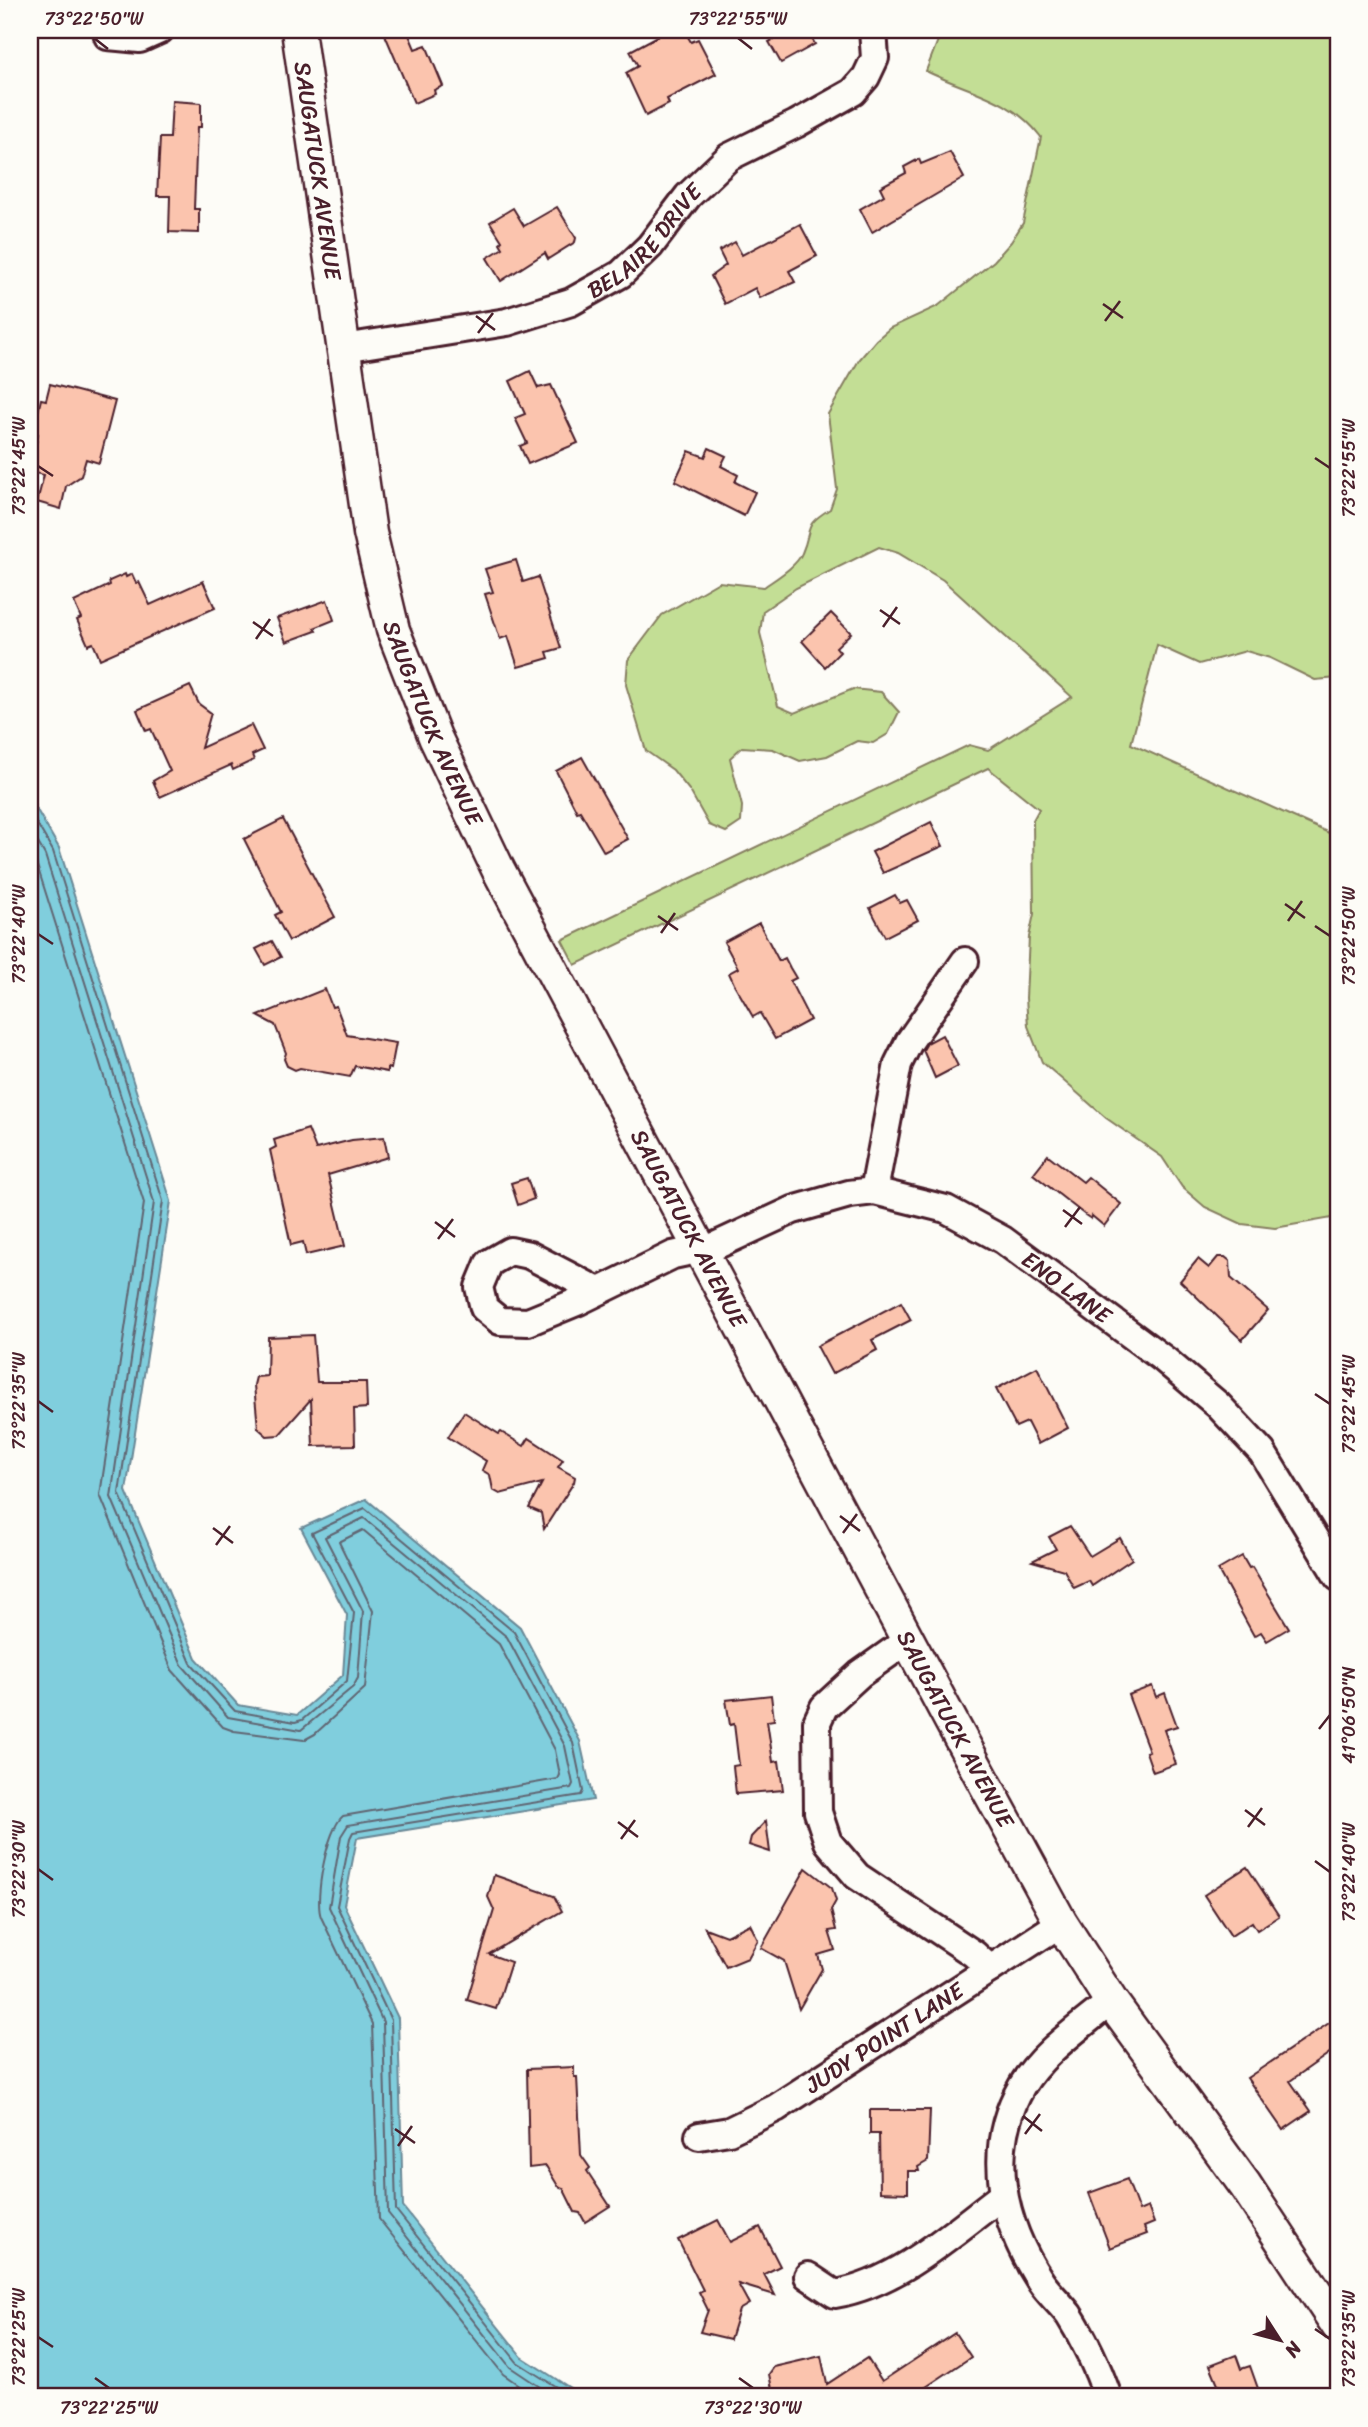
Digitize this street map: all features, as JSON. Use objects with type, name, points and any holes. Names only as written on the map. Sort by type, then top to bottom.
[{"type":"main road","name":"SAUGATUCK AVENUE","points":[[298,30],[373,545],[393,630],[435,737],[498,869],[1061,1923],[1111,2001],[1245,2185],[1338,2326]]},
{"type":"street","points":[[108,36],[140,39],[160,30]]},
{"type":"street","name":"BELAIRE DRIVE","points":[[344,348],[507,322],[571,302],[621,274],[650,246],[688,196],[729,157],[853,92],[866,77],[875,58],[873,30]]},
{"type":"street","points":[[874,1191],[898,1065],[909,1042],[965,961]]},
{"type":"street","name":"ENO LANE","points":[[598,1291],[673,1255],[701,1250],[793,1210],[857,1192],[874,1191],[932,1204],[983,1228],[1194,1384],[1262,1452],[1338,1577]]},
{"type":"street","points":[[908,1640],[860,1674],[824,1707],[817,1722],[818,1812],[828,1842],[857,1876],[974,1954],[990,1969]]},
{"type":"street","name":"JUDY POINT LANE","points":[[699,2136],[730,2131],[776,2108],[1061,1923]]},
{"type":"street","points":[[1108,2397],[1083,2339],[1018,2244],[1000,2180],[1005,2130],[1022,2086],[1037,2067],[1111,2001]]},
{"type":"street","points":[[808,2276],[835,2294],[856,2291],[910,2263],[1004,2194]]},
{"type":"green space","points":[[942,30],[1338,30],[1338,678],[1315,680],[1270,658],[1246,651],[1199,664],[1157,645],[1131,744],[1338,837],[1338,1217],[1275,1228],[1242,1224],[1205,1207],[1182,1187],[1162,1157],[1106,1118],[1042,1062],[1028,1026],[1026,998],[1029,937],[1034,914],[1033,820],[1039,809],[988,768],[575,965],[562,940],[969,745],[988,750],[1072,697],[943,580],[898,553],[879,547],[796,588],[763,611],[760,633],[778,706],[794,713],[853,689],[881,692],[899,712],[888,734],[873,743],[857,741],[827,756],[800,761],[773,749],[742,747],[730,758],[742,806],[741,822],[726,832],[709,825],[690,791],[673,770],[646,751],[626,685],[628,660],[662,615],[719,582],[764,587],[796,563],[812,524],[830,509],[837,489],[828,414],[859,360],[890,328],[938,306],[994,261],[1023,223],[1041,137],[1003,104],[926,71]]},
{"type":"water","points":[[30,798],[59,848],[171,1201],[126,1491],[196,1658],[238,1705],[297,1715],[343,1675],[347,1615],[301,1528],[366,1499],[520,1627],[580,1741],[593,1800],[357,1838],[344,1905],[398,2018],[403,2207],[522,2357],[584,2397],[30,2397]]},
{"type":"building","points":[[383,30],[407,30],[415,49],[426,45],[443,86],[434,90],[435,94],[414,103]]},
{"type":"building","points":[[669,30],[684,30],[691,42],[698,39],[716,74],[667,99],[669,104],[646,116],[626,73],[638,66],[630,51]]},
{"type":"building","points":[[791,30],[807,30],[815,44],[781,63],[769,42]]},
{"type":"building","points":[[172,101],[201,103],[201,127],[197,127],[194,209],[199,209],[199,233],[169,232],[170,196],[157,196],[160,138],[170,138]]},
{"type":"building","points":[[950,152],[964,178],[872,232],[860,209],[884,195],[880,187],[906,173],[904,167],[919,159],[921,164]]},
{"type":"building","points":[[557,207],[576,238],[575,242],[548,259],[545,253],[501,281],[487,258],[503,248],[500,243],[502,241],[490,222],[513,208],[524,226]]},
{"type":"building","points":[[800,224],[817,256],[789,271],[795,282],[760,298],[755,288],[725,304],[711,276],[726,265],[719,251],[735,242],[742,255]]},
{"type":"building","points":[[530,371],[538,388],[551,385],[578,443],[528,464],[520,446],[527,443],[515,418],[525,414],[510,381]]},
{"type":"building","points":[[50,384],[115,401],[99,463],[86,459],[81,476],[66,486],[61,509],[37,502],[44,475],[30,472],[38,434],[33,433],[41,399],[46,400]]},
{"type":"building","points":[[709,448],[726,456],[721,466],[738,475],[735,482],[755,492],[744,516],[675,481],[689,451],[705,457]]},
{"type":"building","points":[[516,560],[523,582],[538,577],[561,648],[547,652],[549,658],[518,667],[508,636],[500,639],[485,594],[493,592],[485,569]]},
{"type":"building","points":[[125,574],[126,577],[132,574],[136,583],[139,582],[150,605],[203,581],[215,608],[100,659],[93,643],[88,645],[77,620],[81,618],[74,602],[110,585],[109,581]]},
{"type":"building","points":[[327,600],[334,620],[314,628],[316,631],[286,642],[277,618]]},
{"type":"building","points":[[831,613],[851,633],[836,647],[840,652],[825,667],[802,641]]},
{"type":"building","points":[[190,686],[199,704],[211,713],[201,748],[251,725],[263,750],[252,755],[254,760],[233,770],[231,765],[160,797],[153,781],[170,771],[151,729],[146,731],[137,710]]},
{"type":"building","points":[[582,757],[628,839],[604,852],[580,811],[577,812],[556,771]]},
{"type":"building","points":[[283,819],[335,917],[289,941],[275,915],[281,912],[244,839]]},
{"type":"building","points":[[931,822],[943,846],[883,873],[872,852]]},
{"type":"building","points":[[895,895],[900,903],[907,900],[918,920],[885,937],[870,908]]},
{"type":"building","points":[[759,923],[779,961],[785,958],[796,978],[790,981],[810,1020],[775,1039],[760,1013],[753,1017],[734,984],[729,973],[738,968],[724,942]]},
{"type":"building","points":[[272,941],[281,957],[265,965],[256,949]]},
{"type":"building","points":[[325,989],[332,1007],[336,1006],[347,1035],[396,1043],[391,1069],[387,1068],[387,1072],[355,1066],[350,1077],[300,1068],[295,1070],[287,1066],[284,1059],[286,1053],[275,1025],[258,1016]]},
{"type":"building","points":[[942,1035],[958,1066],[935,1078],[923,1050],[927,1043]]},
{"type":"building","points":[[308,1129],[316,1149],[352,1140],[384,1137],[388,1157],[328,1175],[345,1246],[306,1255],[303,1242],[291,1245],[270,1150],[276,1147],[274,1140]]},
{"type":"building","points":[[1048,1155],[1083,1182],[1088,1177],[1121,1204],[1104,1226],[1092,1216],[1091,1219],[1085,1215],[1033,1174]]},
{"type":"building","points":[[527,1178],[534,1199],[518,1205],[511,1183]]},
{"type":"building","points":[[1218,1257],[1225,1257],[1230,1261],[1231,1278],[1268,1310],[1242,1340],[1180,1281],[1198,1259],[1209,1268]]},
{"type":"building","points":[[901,1302],[911,1320],[872,1340],[877,1350],[832,1374],[817,1346]]},
{"type":"building","points":[[313,1335],[317,1382],[366,1382],[367,1408],[354,1409],[355,1445],[313,1446],[311,1399],[279,1435],[267,1436],[258,1428],[254,1385],[256,1377],[267,1376],[268,1337]]},
{"type":"building","points":[[1037,1367],[1068,1428],[1038,1444],[1027,1422],[1016,1427],[996,1389]]},
{"type":"building","points":[[464,1412],[524,1446],[529,1438],[563,1460],[558,1467],[575,1477],[544,1529],[541,1513],[529,1508],[542,1483],[500,1494],[493,1490],[490,1475],[482,1470],[486,1461],[448,1437]]},
{"type":"building","points":[[1070,1526],[1090,1556],[1120,1538],[1132,1559],[1092,1586],[1089,1581],[1074,1588],[1064,1570],[1032,1561],[1056,1549],[1049,1537]]},
{"type":"building","points":[[1242,1556],[1249,1568],[1252,1567],[1289,1628],[1267,1641],[1261,1632],[1254,1636],[1218,1570]]},
{"type":"building","points":[[1152,1686],[1156,1697],[1165,1693],[1177,1726],[1164,1730],[1176,1764],[1153,1772],[1146,1752],[1149,1751],[1128,1695]]},
{"type":"building","points":[[771,1695],[774,1720],[767,1721],[773,1762],[779,1761],[783,1790],[736,1794],[733,1766],[739,1765],[734,1724],[730,1725],[726,1700]]},
{"type":"building","points":[[766,1821],[770,1852],[749,1845],[751,1837]]},
{"type":"building","points":[[1247,1867],[1279,1916],[1257,1930],[1252,1922],[1231,1936],[1204,1895]]},
{"type":"building","points":[[806,1868],[832,1888],[836,1901],[831,1910],[836,1930],[829,1931],[835,1950],[818,1955],[822,1969],[799,2009],[784,1961],[761,1948]]},
{"type":"building","points":[[494,1875],[554,1896],[562,1911],[489,1954],[511,1962],[496,2009],[467,2000],[494,1910],[488,1897]]},
{"type":"building","points":[[750,1924],[758,1940],[748,1958],[726,1967],[705,1928],[726,1936]]},
{"type":"building","points":[[1338,2017],[1338,2047],[1290,2081],[1311,2111],[1283,2130],[1247,2078]]},
{"type":"building","points":[[574,2067],[574,2077],[577,2077],[581,2155],[590,2168],[587,2171],[610,2206],[585,2222],[580,2213],[575,2212],[563,2188],[558,2186],[546,2166],[529,2168],[527,2069]]},
{"type":"building","points":[[870,2110],[930,2110],[928,2161],[918,2167],[919,2171],[908,2171],[908,2193],[880,2192],[879,2134],[870,2134]]},
{"type":"building","points":[[1127,2179],[1139,2211],[1148,2207],[1154,2223],[1144,2227],[1147,2234],[1110,2248],[1089,2193]]},
{"type":"building","points":[[718,2220],[730,2242],[760,2227],[780,2266],[764,2274],[775,2295],[738,2284],[749,2304],[739,2310],[730,2339],[700,2332],[708,2310],[699,2292],[703,2290],[678,2240]]},
{"type":"building","points":[[955,2333],[971,2357],[911,2397],[791,2397],[789,2390],[773,2394],[769,2374],[774,2367],[821,2356],[827,2384],[867,2358],[882,2381]]},
{"type":"building","points":[[1236,2355],[1241,2369],[1250,2366],[1261,2397],[1231,2397],[1228,2389],[1221,2391],[1210,2365]]}]
